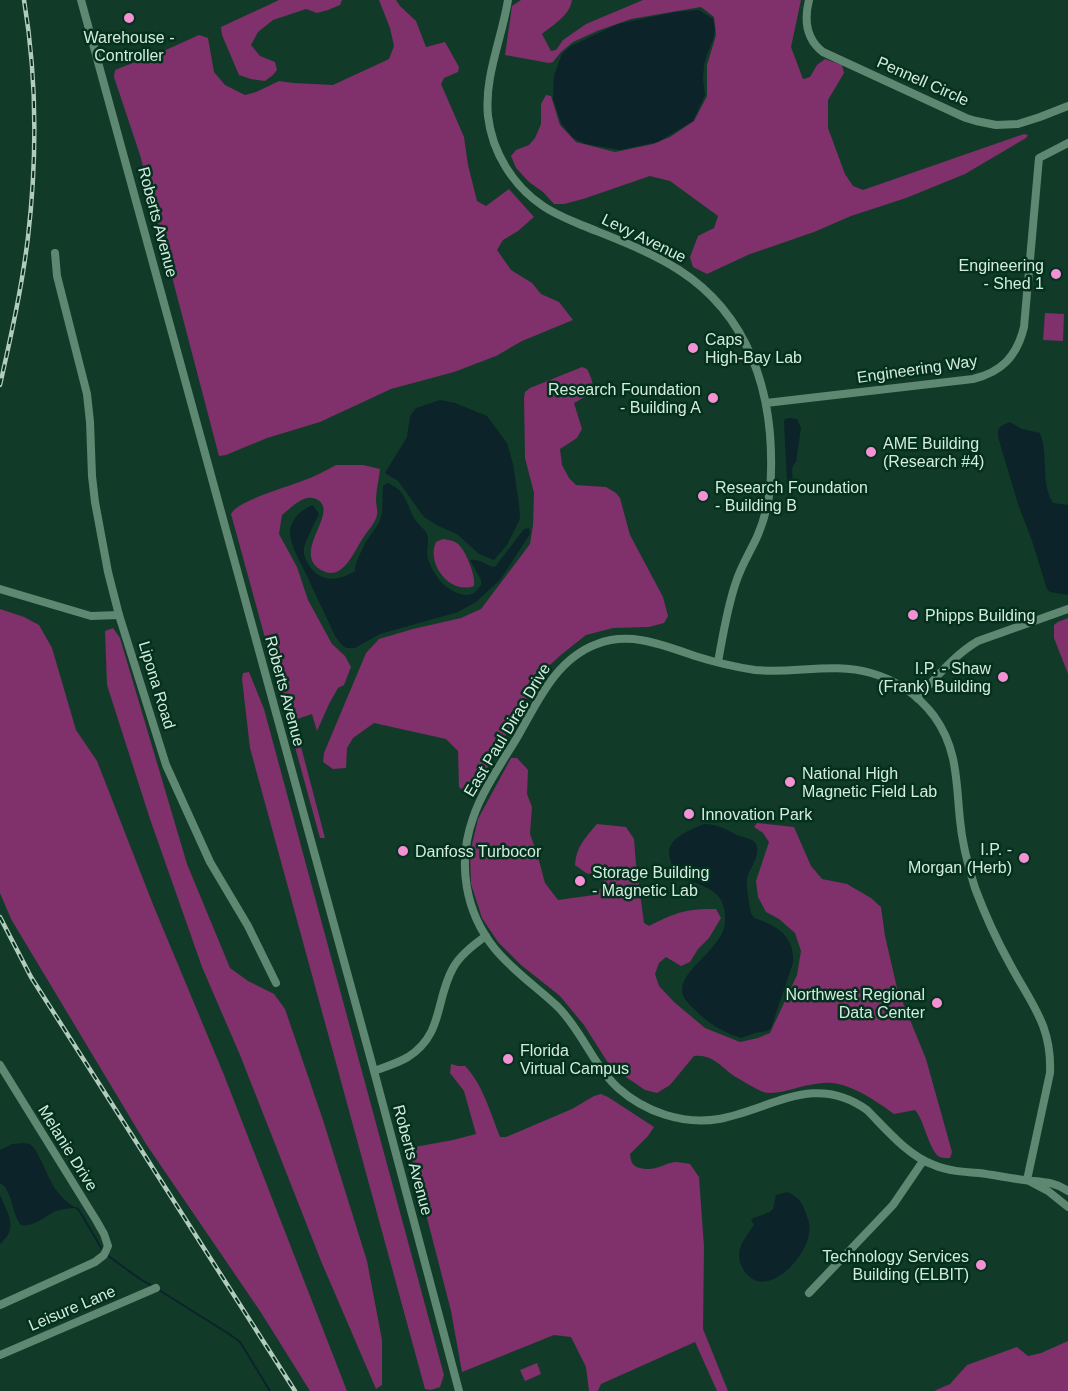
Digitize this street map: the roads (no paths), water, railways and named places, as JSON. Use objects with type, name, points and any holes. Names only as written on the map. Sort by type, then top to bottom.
[{"type":"street","name":"Roberts Avenue","points":[[81,0],[374,1071],[459,1391]]},
{"type":"street","name":"Levy Avenue","points":[[508,0],[487,100],[493,140],[508,170],[519,186],[549,210],[655,256],[679,270],[707,292],[730,319],[748,348],[762,383],[769,419],[771,462],[768,499],[764,518],[731,597],[718,662]]},
{"type":"street","name":"Pennell Circle","points":[[809,0],[806,15],[808,30],[813,43],[823,52],[966,118],[996,125],[1018,124],[1068,106]]},
{"type":"street","name":"Engineering Way","points":[[766,403],[973,379],[989,374],[1005,364],[1018,346],[1024,327],[1039,158],[1068,143]]},
{"type":"street","name":"Lipona Road","points":[[55,253],[57,276],[87,394],[94,502],[119,615],[165,765],[210,862],[248,926],[276,983]]},
{"type":"street","points":[[0,589],[91,616],[119,615]]},
{"type":"street","points":[[917,698],[966,648],[978,641],[1068,609]]},
{"type":"street","name":"East Paul Dirac Drive","points":[[923,1161],[860,1105],[827,1094],[798,1095],[708,1120],[676,1118],[645,1107],[630,1098],[610,1079],[569,1019],[502,957],[486,936],[469,900],[465,869],[467,836],[483,795],[548,685],[572,657],[603,642],[641,639],[718,662],[757,670],[836,669],[865,672],[892,682],[917,698],[934,717],[954,757],[962,841],[979,897],[1000,946],[1039,1014],[1048,1040],[1050,1073],[1028,1180]]},
{"type":"street","points":[[374,1071],[409,1056],[425,1041],[435,1025],[444,988],[452,969],[464,953],[486,936]]},
{"type":"street","name":"Melanie Drive","points":[[0,1065],[108,1242],[106,1251],[95,1262],[0,1305]]},
{"type":"street","points":[[809,1293],[893,1205],[923,1161],[954,1170],[1046,1181],[1068,1191]]},
{"type":"street","points":[[1028,1180],[1048,1191],[1068,1207]]},
{"type":"street","name":"Leisure Lane","points":[[0,1355],[156,1288]]},
{"type":"water","points":[[699,10],[713,19],[715,29],[704,65],[705,95],[693,121],[658,142],[620,150],[586,144],[573,138],[561,123],[553,99],[554,75],[562,54],[571,46],[618,24],[675,12]]},
{"type":"water","points":[[440,400],[455,403],[487,416],[507,443],[513,464],[520,519],[507,545],[494,560],[479,554],[457,534],[424,517],[398,481],[385,473],[407,437],[410,416],[416,408]]},
{"type":"water","points":[[789,418],[797,419],[801,428],[790,484],[787,483],[784,422]]},
{"type":"water","points":[[1010,422],[1022,429],[1040,433],[1043,441],[1049,495],[1053,503],[1068,505],[1068,595],[1050,592],[1047,589],[1018,504],[998,437],[998,430],[1001,426]]},
{"type":"water","points":[[387,483],[402,493],[414,518],[426,532],[427,556],[440,581],[462,595],[471,594],[481,585],[481,580],[470,560],[495,567],[524,529],[529,528],[530,534],[500,580],[476,602],[458,612],[380,634],[355,648],[346,648],[335,636],[296,554],[290,537],[292,523],[305,509],[313,505],[319,514],[304,548],[307,562],[316,574],[322,577],[334,579],[348,575],[355,571],[365,543],[379,523],[382,513],[383,486]]},
{"type":"water","points":[[704,824],[721,827],[752,840],[756,844],[756,856],[747,879],[751,913],[754,918],[777,928],[787,939],[793,954],[793,963],[771,1028],[741,1038],[705,1019],[683,995],[682,986],[686,977],[711,949],[724,929],[725,912],[719,897],[706,887],[684,878],[673,867],[670,859],[669,852],[674,841],[679,836]]},
{"type":"water","points":[[12,1144],[30,1144],[35,1149],[55,1189],[76,1208],[56,1211],[34,1223],[21,1225],[7,1191],[0,1183],[0,1150]]},
{"type":"water","points":[[787,1192],[802,1204],[809,1223],[806,1244],[800,1255],[782,1274],[771,1280],[760,1282],[750,1278],[742,1267],[740,1250],[754,1225],[751,1219],[770,1212],[773,1209],[776,1195]]},
{"type":"water","points":[[0,1195],[9,1215],[10,1226],[6,1238],[0,1244]]},
{"type":"waterway","points":[[76,1208],[103,1251]]},
{"type":"waterway","points":[[107,1255],[154,1287]]},
{"type":"waterway","points":[[159,1290],[240,1342],[270,1391]]},
{"type":"railway","points":[[0,385],[23,274],[33,178],[33,89],[24,0]]},
{"type":"railway","points":[[0,917],[31,977],[295,1391]]},
{"type":"place","name":"Warehouse - Controller","points":[[129,18]]},
{"type":"place","name":"Engineering - Shed 1","points":[[1056,274]]},
{"type":"place","name":"Caps High-Bay Lab","points":[[693,348]]},
{"type":"place","name":"Research Foundation - Building A","points":[[713,398]]},
{"type":"place","name":"AME Building (Research #4)","points":[[871,452]]},
{"type":"place","name":"Research Foundation - Building B","points":[[703,496]]},
{"type":"place","name":"Phipps Building","points":[[913,615]]},
{"type":"place","name":"I.P. - Shaw (Frank) Building","points":[[1003,677]]},
{"type":"place","name":"National High Magnetic Field Lab","points":[[790,782]]},
{"type":"place","name":"Innovation Park","points":[[689,814]]},
{"type":"place","name":"Danfoss Turbocor","points":[[403,851]]},
{"type":"place","name":"I.P. - Morgan (Herb)","points":[[1024,858]]},
{"type":"place","name":"Storage Building - Magnetic Lab","points":[[580,881]]},
{"type":"place","name":"Northwest Regional Data Center","points":[[937,1003]]},
{"type":"place","name":"Florida Virtual Campus","points":[[508,1059]]},
{"type":"place","name":"Technology Services Building (ELBIT)","points":[[981,1265]]}]
